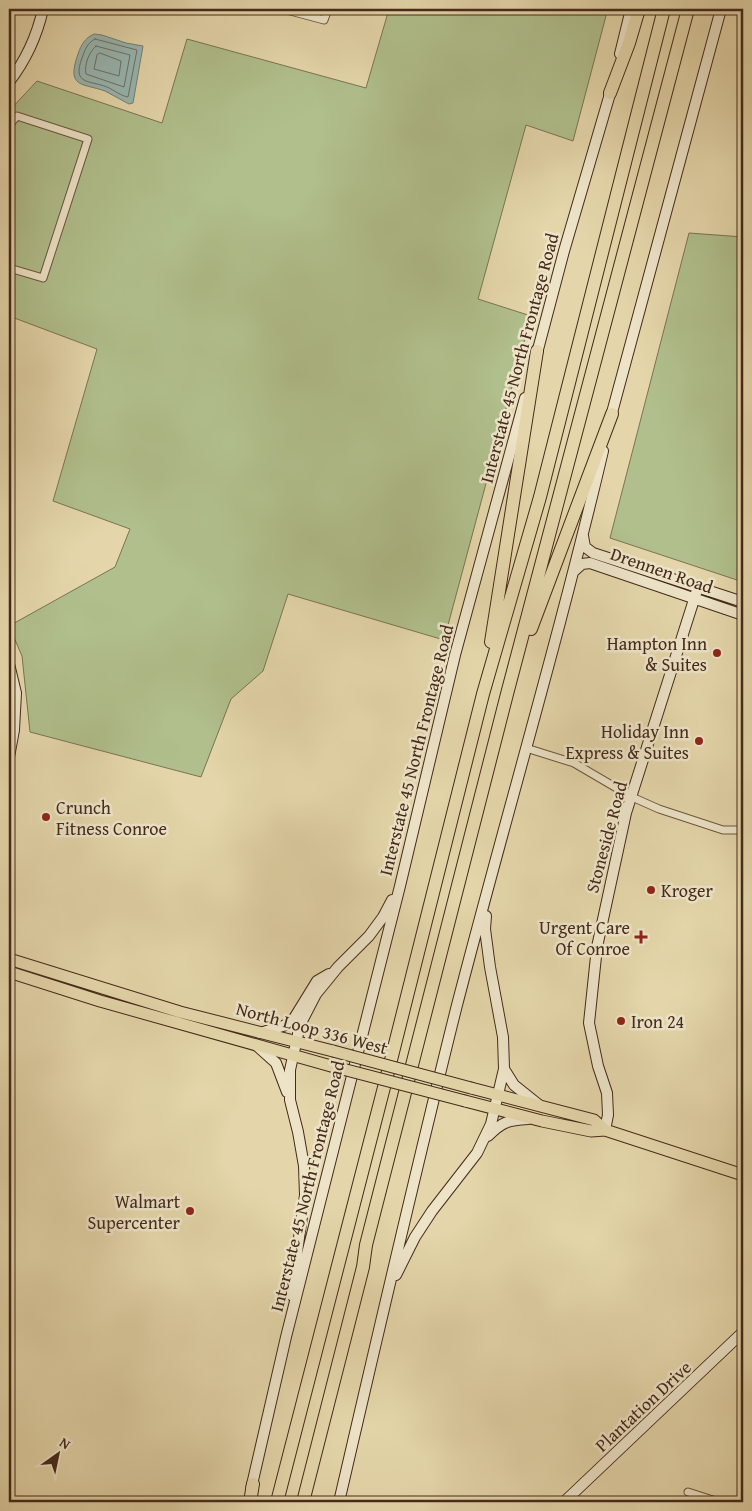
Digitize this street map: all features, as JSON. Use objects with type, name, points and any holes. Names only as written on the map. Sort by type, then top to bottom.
[{"type":"highway","points":[[610,93],[629,43],[639,9]]},
{"type":"highway","points":[[276,1502],[390,1064],[482,694],[540,497],[664,9]]},
{"type":"highway","points":[[303,1502],[363,1267],[366,1245],[507,694],[688,9]]},
{"type":"highway","points":[[482,694],[537,351]]},
{"type":"highway","points":[[507,694],[612,414]]},
{"type":"highway","points":[[249,1502],[253,1484]]},
{"type":"main road","points":[[9,82],[29,51],[38,28],[42,9]]},
{"type":"main road","name":"Interstate 45 North Frontage Road","points":[[253,1484],[286,1337],[400,886],[455,655],[564,251],[610,93],[631,9]]},
{"type":"main road","points":[[339,1502],[457,1008],[583,535],[612,414],[722,9]]},
{"type":"main road","name":"Drennen Road","points":[[583,535],[585,547],[593,553],[743,602]]},
{"type":"main road","name":"Drennen Road","points":[[573,573],[582,564],[590,562],[743,615]]},
{"type":"main road","name":"Stoneside Road","points":[[605,1130],[608,1115],[607,1093],[598,1066],[589,1024],[600,931],[620,833],[698,587]]},
{"type":"main road","points":[[9,664],[16,693],[14,730],[9,758]]},
{"type":"main road","points":[[290,1100],[290,1070],[300,1026],[308,1008],[316,994],[338,967],[369,936],[383,917],[400,886]]},
{"type":"main road","points":[[390,1283],[415,1237],[432,1211],[477,1153],[491,1124],[504,1069],[503,1037],[485,929],[488,892]]},
{"type":"main road","name":"North Loop 336 West","points":[[9,959],[170,1009],[594,1120],[605,1130]]},
{"type":"main road","points":[[259,1033],[286,1025],[293,1020],[318,981],[338,967]]},
{"type":"main road","name":"North Loop 336 West","points":[[9,972],[100,1001],[293,1056],[532,1118],[591,1131],[605,1130],[743,1175]]},
{"type":"main road","points":[[255,1045],[276,1063],[280,1070],[298,1132],[304,1166],[305,1195],[286,1337]]},
{"type":"main road","points":[[504,1069],[514,1085],[539,1105]]},
{"type":"main road","points":[[485,1138],[505,1122],[532,1118]]},
{"type":"main road","name":"Plantation Drive","points":[[564,1502],[743,1332]]},
{"type":"street","points":[[284,9],[324,20],[328,9]]},
{"type":"street","points":[[9,125],[17,116],[88,139],[43,278],[9,268]]},
{"type":"street","points":[[526,748],[574,763],[632,797],[659,809],[723,830],[743,830]]},
{"type":"street","points":[[688,1492],[719,1502]]},
{"type":"green space","points":[[389,9],[597,9],[607,12],[573,141],[526,125],[478,299],[531,316],[444,640],[288,594],[263,671],[231,699],[201,777],[30,732],[22,656],[9,626],[115,567],[130,529],[53,501],[97,349],[9,316],[9,111],[37,81],[162,123],[187,39],[366,88]]},
{"type":"green space","points":[[689,233],[743,237],[743,582],[610,538]]},
{"type":"water","points":[[94,34],[143,46],[133,103],[129,104],[105,91],[83,85],[75,79],[75,65],[79,51],[86,40]]},
{"type":"place","name":"Hampton Inn & Suites","points":[[717,653]]},
{"type":"place","name":"Holiday Inn Express & Suites","points":[[699,741]]},
{"type":"place","name":"Crunch Fitness Conroe","points":[[46,817]]},
{"type":"place","name":"Kroger","points":[[651,890]]},
{"type":"place","name":"Urgent Care Of Conroe","points":[[641,937]]},
{"type":"place","name":"Iron 24","points":[[621,1021]]},
{"type":"place","name":"Walmart Supercenter","points":[[190,1211]]}]
